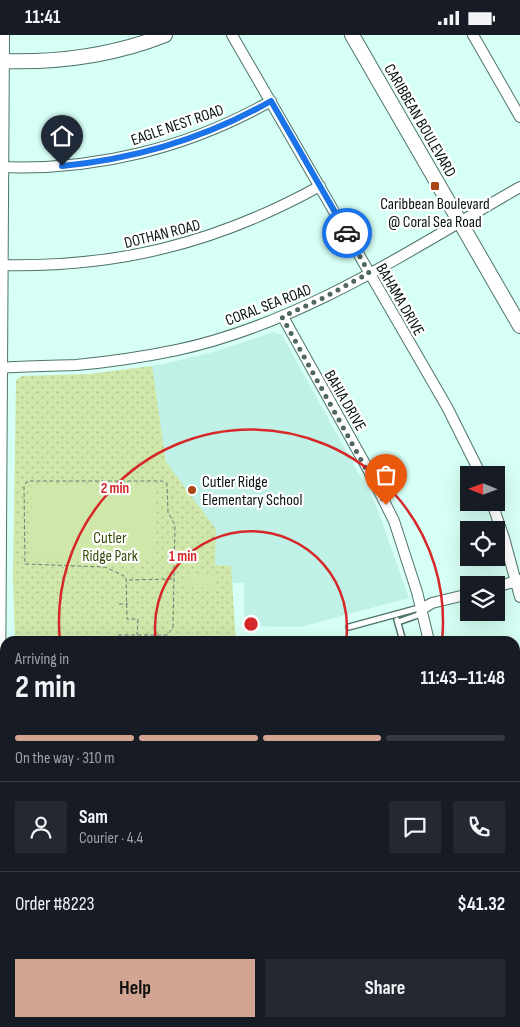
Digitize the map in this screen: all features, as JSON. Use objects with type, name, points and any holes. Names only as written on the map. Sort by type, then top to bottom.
[{"type":"street","points":[[0,704],[2,61],[4,35]]},
{"type":"street","points":[[2,61],[79,58],[126,49],[165,35]]},
{"type":"street","name":"BAHAMA DRIVE","points":[[232,35],[447,407],[476,466]]},
{"type":"street","name":"CARIBBEAN BOULEVARD","points":[[352,35],[520,326]]},
{"type":"street","points":[[473,35],[520,117]]},
{"type":"street","name":"EAGLE NEST ROAD","points":[[2,167],[74,165],[146,153],[211,130],[271,101]]},
{"type":"street","name":"DOTHAN ROAD","points":[[2,265],[78,264],[157,251],[240,226],[320,187]]},
{"type":"street","name":"CORAL SEA ROAD","points":[[1,368],[84,364],[153,355],[208,342],[282,317],[323,298],[369,273],[520,187]]},
{"type":"street","name":"BAHIA DRIVE","points":[[282,317],[386,505],[404,551],[422,609],[428,636]]},
{"type":"street","points":[[495,511],[518,581],[520,597]]},
{"type":"street","points":[[505,585],[518,581]]},
{"type":"street","points":[[422,609],[432,603],[460,596]]},
{"type":"lane","points":[[349,627],[415,609],[422,609]]},
{"type":"lane","points":[[398,622],[418,615],[422,609]]},
{"type":"lane","points":[[396,614],[402,636]]},
{"type":"path","points":[[118,635],[168,635],[173,628],[175,525],[168,511],[168,486],[165,482],[26,481],[24,495],[25,564],[105,567],[126,577],[128,580],[173,579]]},
{"type":"path","points":[[128,580],[127,619],[138,619],[137,635]]},
{"type":"path","points":[[119,604],[128,604]]},
{"type":"shaded area","name":"Cutler Ridge Elementary School","points":[[274,332],[282,335],[376,505],[409,598],[300,627],[244,626],[244,583],[16,580],[124,370],[164,364],[213,352]]},
{"type":"green space","name":"Cutler Ridge Park","points":[[152,366],[166,462],[216,529],[215,565],[231,566],[236,636],[15,636],[13,578],[16,380],[22,376],[89,374]]},
{"type":"green space","points":[[32,485],[154,486],[153,559],[32,558]]},
{"type":"green space","points":[[187,574],[216,574],[215,588],[187,587]]},
{"type":"way so far","points":[[347,233],[369,273],[323,298],[282,317],[369,471],[386,505]]},
{"type":"place","name":"Caribbean Boulevard @ Coral Sea Road","points":[[435,186]]},
{"type":"place","name":"Cutler Ridge Elementary School","points":[[192,490]]},
{"type":"route","points":[[62,166],[146,153],[232,122],[271,101],[347,233]]}]
